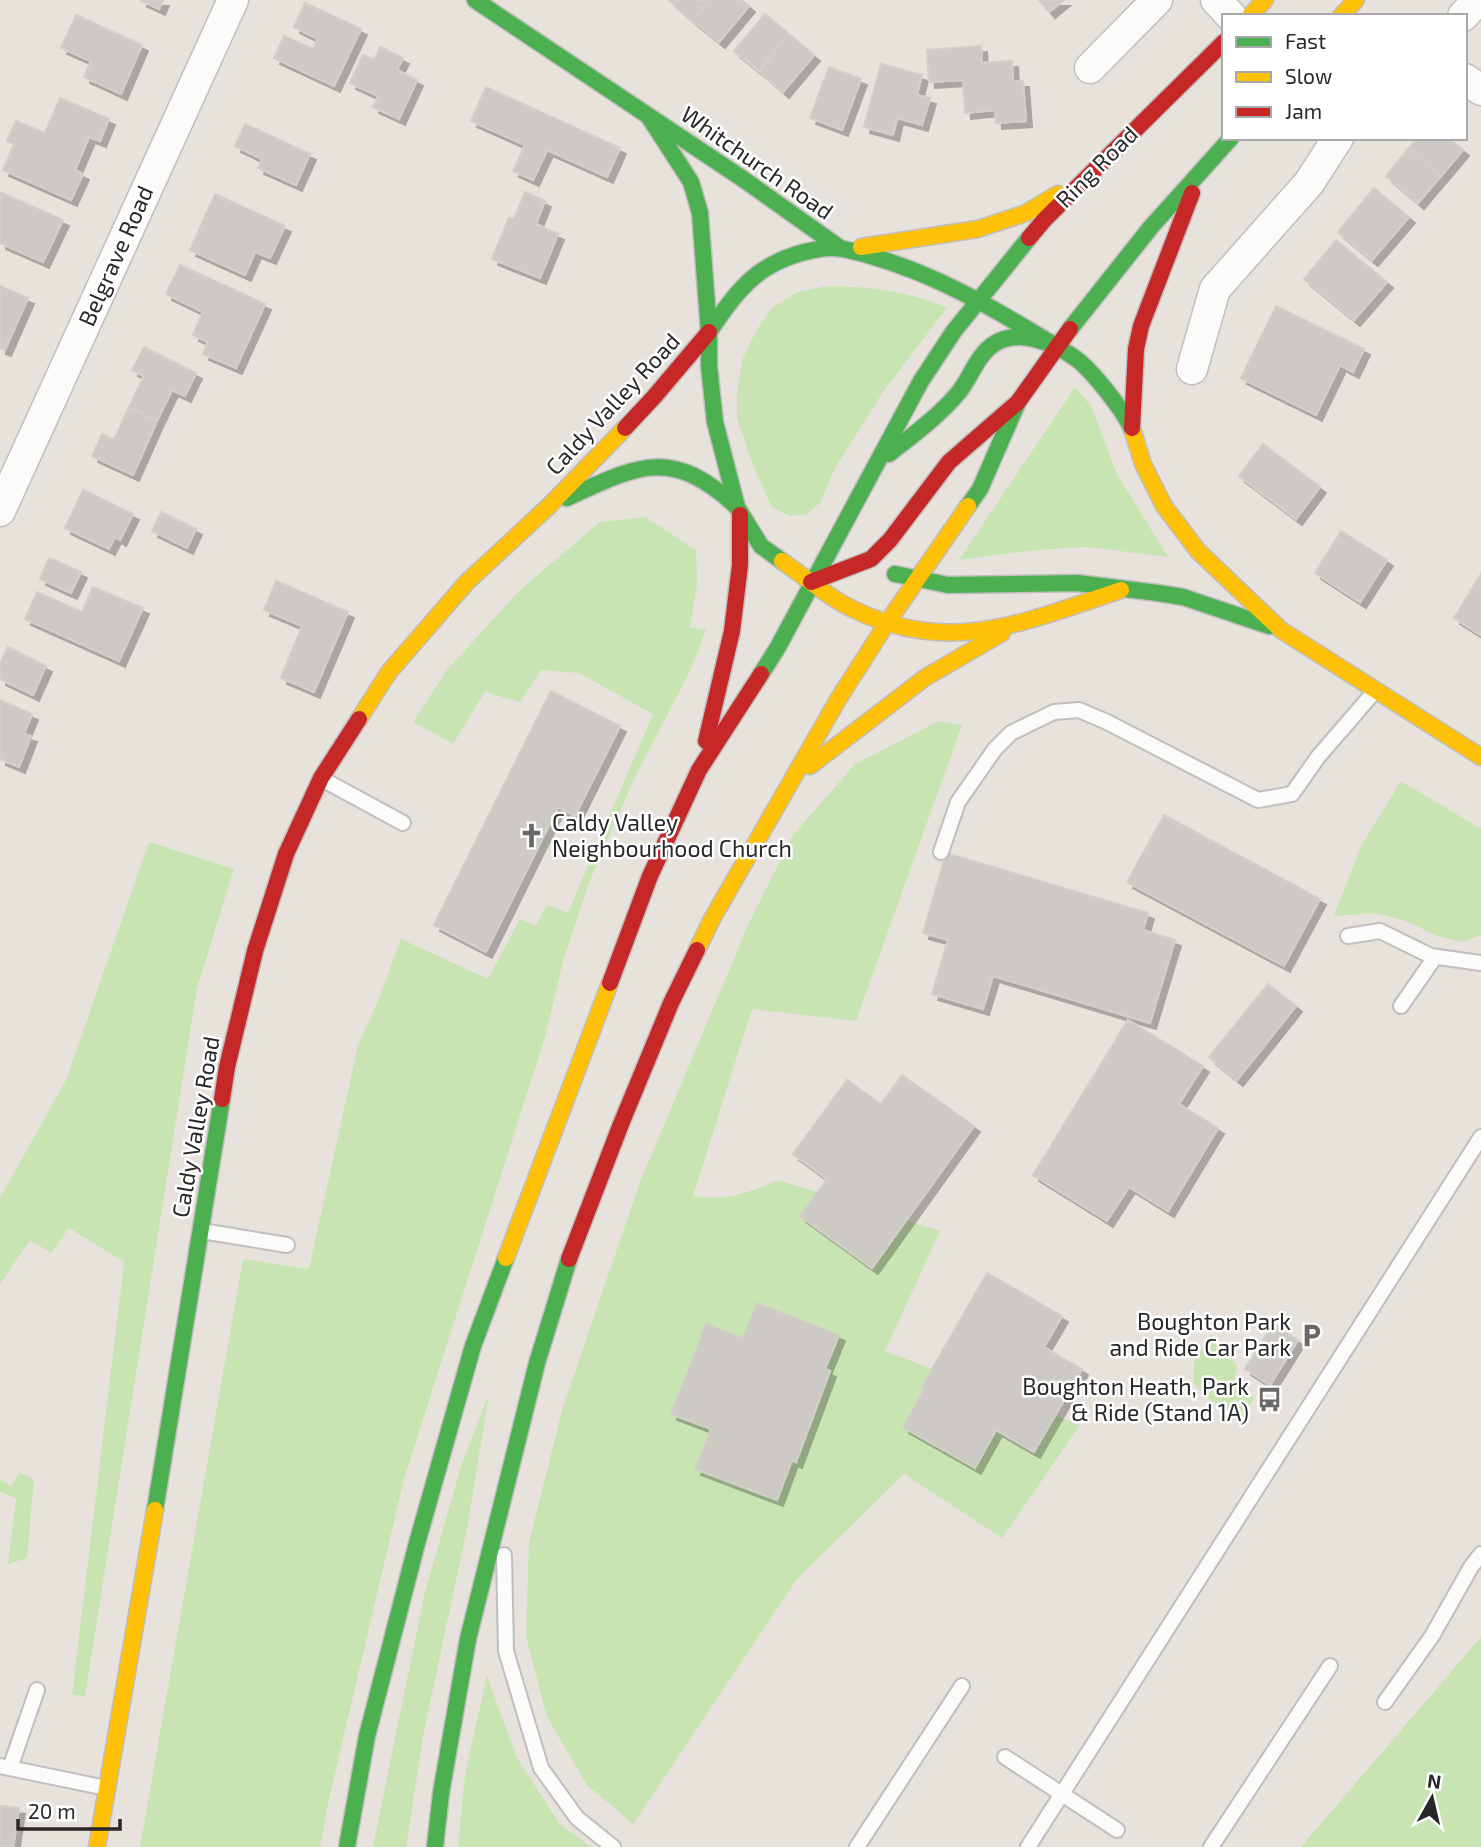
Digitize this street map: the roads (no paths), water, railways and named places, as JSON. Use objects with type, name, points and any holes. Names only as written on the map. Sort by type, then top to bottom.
[{"type":"main road","name":"Whitchurch Road","points":[[475,0],[843,248]]},
{"type":"main road","points":[[1252,14],[1265,0]]},
{"type":"main road","points":[[1343,14],[1356,0]]},
{"type":"main road","name":"Ring Road","points":[[699,770],[778,647],[920,381],[954,331],[1045,219],[1222,44]]},
{"type":"main road","name":"Whitchurch Road","points":[[649,117],[691,182],[700,214],[715,422],[739,511]]},
{"type":"main road","points":[[435,1847],[441,1793],[468,1639],[537,1363],[571,1253],[671,1003],[712,919],[839,698],[916,579],[980,489],[1018,401],[1056,345],[1151,227],[1198,178],[1229,140]]},
{"type":"main road","name":"Caldy Valley Road","points":[[97,1847],[202,1231],[227,1067],[255,951],[286,854],[321,778],[389,672],[467,582],[549,506],[654,397],[709,332],[733,297],[753,276],[774,263],[798,254],[978,229],[1026,213],[1087,178]]},
{"type":"main road","points":[[1132,428],[1136,349],[1141,326],[1198,178]]},
{"type":"main road","points":[[843,248],[918,271],[979,300],[1075,358],[1094,375],[1132,428],[1143,464],[1164,506],[1198,551],[1280,630],[1481,757]]},
{"type":"main road","points":[[875,464],[935,417],[965,384],[983,354],[995,343],[1009,337],[1029,337],[1056,345]]},
{"type":"main road","points":[[811,582],[871,559],[890,540],[949,462],[1018,401]]},
{"type":"main road","name":"Caldy Valley Road","points":[[549,506],[638,468],[667,468],[696,475],[714,487],[739,511]]},
{"type":"main road","points":[[853,504],[852,523],[857,539],[871,559],[892,574],[948,585],[1077,583],[1183,597],[1280,630]]},
{"type":"main road","points":[[739,511],[761,545],[811,582],[843,604],[912,631],[969,632],[1014,626],[1121,590]]},
{"type":"main road","points":[[347,1847],[367,1737],[417,1543],[473,1346],[640,902],[699,770],[732,631],[740,565],[739,511]]},
{"type":"main road","points":[[788,786],[862,724],[926,677],[1014,626]]},
{"type":"street","name":"Belgrave Road","points":[[0,511],[233,0]]},
{"type":"street","points":[[1090,68],[1157,0]]},
{"type":"street","points":[[1216,0],[1229,14]]},
{"type":"street","points":[[1465,14],[1478,0]]},
{"type":"street","points":[[1192,369],[1215,289],[1309,183],[1337,140]]},
{"type":"lane","points":[[941,852],[958,802],[995,749],[1011,733],[1054,712],[1079,710],[1107,722],[1258,800],[1292,794],[1318,757],[1376,690]]},
{"type":"lane","points":[[321,778],[403,823]]},
{"type":"lane","points":[[1348,936],[1380,932],[1434,957],[1481,963]]},
{"type":"lane","points":[[1401,1006],[1434,957]]},
{"type":"lane","points":[[1028,1847],[1481,1137]]},
{"type":"lane","points":[[202,1231],[286,1245]]},
{"type":"lane","points":[[503,1498],[506,1651],[541,1768],[577,1818],[613,1847]]},
{"type":"lane","points":[[1385,1702],[1433,1636],[1481,1554]]},
{"type":"lane","points":[[1211,1847],[1330,1667]]},
{"type":"lane","points":[[857,1847],[962,1686]]},
{"type":"lane","points":[[37,1690],[5,1767],[107,1788]]},
{"type":"lane","points":[[1005,1757],[1117,1830]]},
{"type":"place","name":"Caldy Valley Neighbourhood Church","points":[[532,836]]},
{"type":"place","name":"Boughton Park and Ride Car Park","points":[[1311,1335]]},
{"type":"place","name":"Boughton Heath, Park & Ride (Stand 1A)","points":[[1269,1400]]}]
